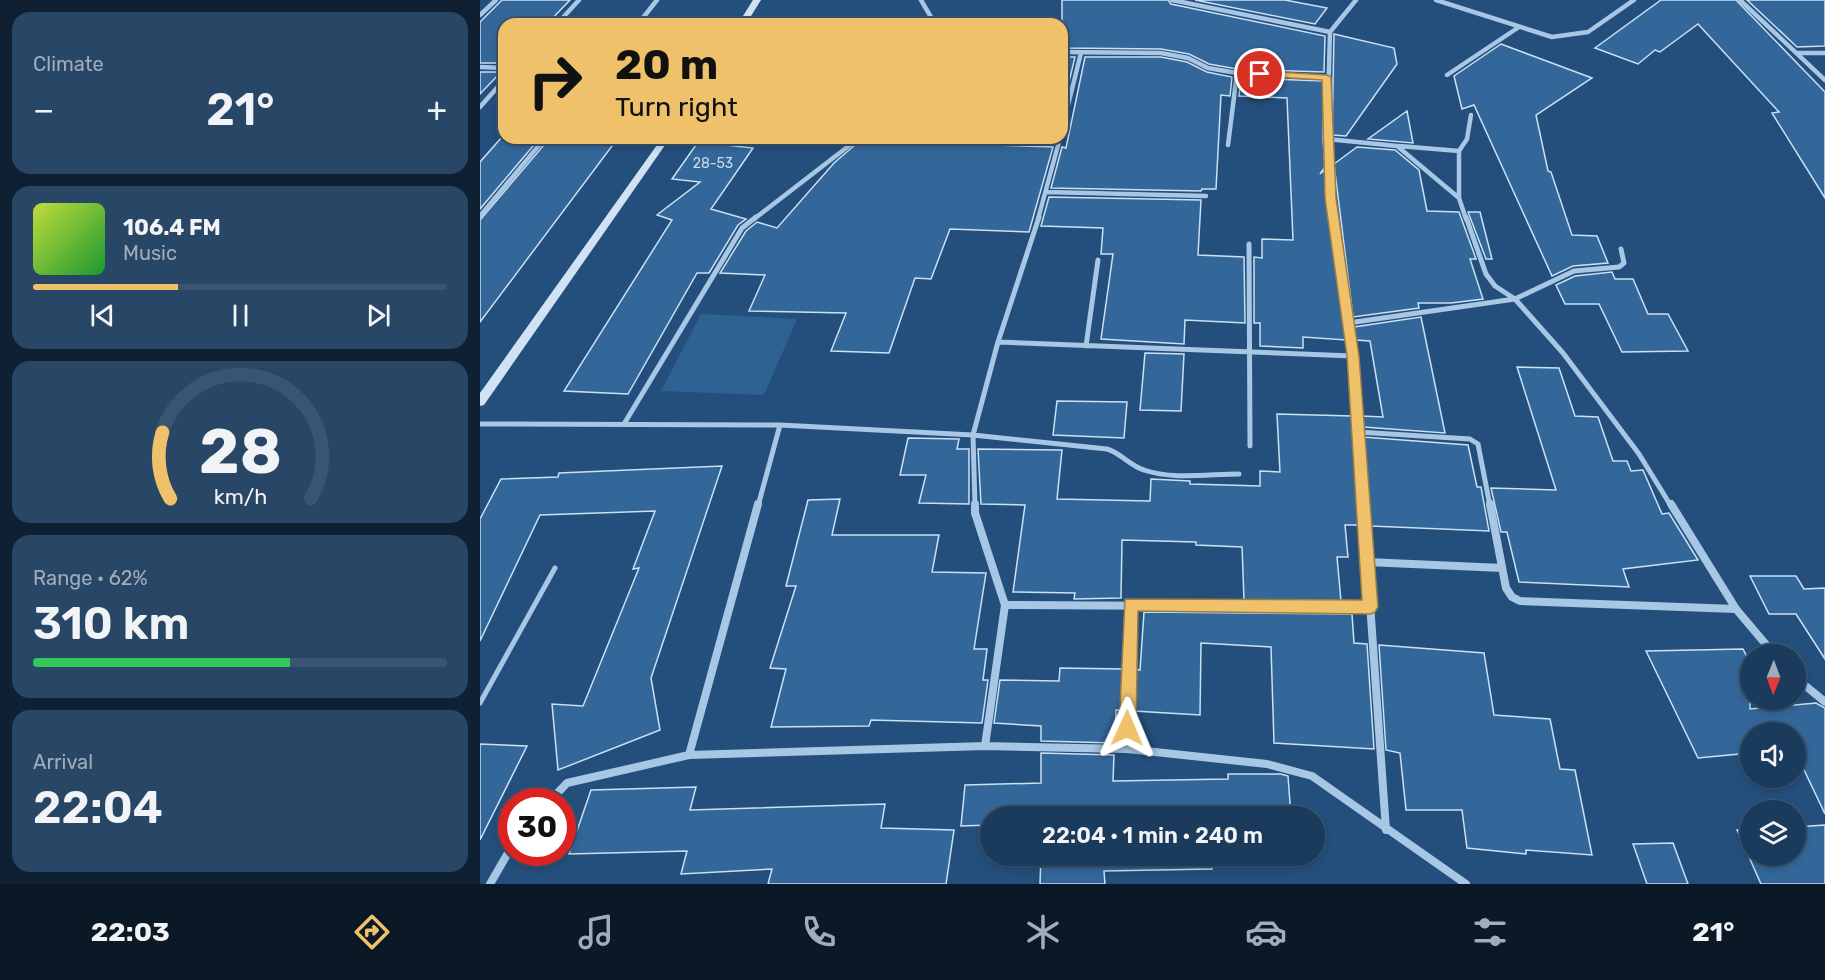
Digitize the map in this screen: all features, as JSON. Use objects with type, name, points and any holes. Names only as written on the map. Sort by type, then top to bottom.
[{"type":"main road","points":[[746,18],[757,0]]},
{"type":"main road","points":[[480,402],[662,144]]},
{"type":"street","points":[[480,15],[496,0]]},
{"type":"street","points":[[562,18],[579,0]]},
{"type":"street","points":[[643,18],[657,0]]},
{"type":"street","points":[[921,0],[932,18]]},
{"type":"street","points":[[1172,0],[1330,32]]},
{"type":"street","points":[[1356,0],[1330,32],[1327,139],[1331,198],[1353,356],[1386,830]]},
{"type":"street","points":[[1436,0],[1552,38],[1572,38],[1592,33],[1634,0]]},
{"type":"street","points":[[1740,0],[1825,80]]},
{"type":"street","points":[[1447,75],[1519,27]]},
{"type":"street","points":[[1068,52],[1161,53],[1188,58],[1208,68],[1238,73],[1327,77]]},
{"type":"street","points":[[1068,102],[1081,52]]},
{"type":"street","points":[[1796,53],[1825,53]]},
{"type":"street","points":[[480,67],[498,68]]},
{"type":"street","points":[[1228,145],[1238,73]]},
{"type":"street","points":[[480,107],[498,87]]},
{"type":"street","points":[[1471,115],[1467,139],[1459,151],[1459,198],[1486,274],[1495,286],[1515,299],[1563,353],[1639,454],[1736,609],[1766,644]]},
{"type":"street","points":[[1327,139],[1459,151]]},
{"type":"street","points":[[480,216],[540,144]]},
{"type":"street","points":[[624,424],[742,228],[851,144]]},
{"type":"street","points":[[985,746],[1005,604],[975,513],[973,435],[998,342],[1047,192],[1059,144]]},
{"type":"street","points":[[1397,146],[1459,198]]},
{"type":"street","points":[[1047,192],[1206,196]]},
{"type":"street","points":[[1249,244],[1250,446]]},
{"type":"street","points":[[1348,323],[1515,299],[1574,271],[1619,267],[1624,263],[1622,249]]},
{"type":"street","points":[[1086,346],[1098,260]]},
{"type":"street","points":[[998,342],[1353,356]]},
{"type":"street","points":[[480,424],[780,424],[973,435],[1116,450],[1130,465],[1155,472],[1239,474]]},
{"type":"street","points":[[689,755],[780,424]]},
{"type":"street","points":[[1358,432],[1461,438],[1475,441],[1480,447],[1506,588],[1512,597],[1520,601],[1736,609]]},
{"type":"street","points":[[1367,562],[1502,568]]},
{"type":"street","points":[[1005,604],[1370,607]]},
{"type":"street","points":[[1127,749],[1130,604]]},
{"type":"street","points":[[1806,686],[1825,702]]},
{"type":"street","points":[[562,788],[567,783],[689,755],[985,746],[1127,749],[1267,764],[1312,776],[1466,884]]},
{"type":"street","points":[[490,884],[500,866]]},
{"type":"lane","points":[[480,703],[555,568]]},
{"type":"shaded area","points":[[701,314],[797,319],[764,395],[661,391]]},
{"type":"building","points":[[502,0],[570,0],[553,18],[498,18],[498,63],[480,63],[480,22]]},
{"type":"building","points":[[1062,0],[1168,0],[1171,4],[1325,36],[1324,72],[1237,69],[1209,64],[1189,54],[1161,49],[1068,48],[1068,18],[1062,18]]},
{"type":"building","points":[[1195,0],[1285,0],[1327,8],[1315,24]]},
{"type":"building","points":[[1661,0],[1736,0],[1825,92],[1825,198],[1772,113],[1779,112],[1698,24],[1660,52],[1655,50],[1638,64],[1595,48]]},
{"type":"building","points":[[1747,0],[1825,0],[1825,46],[1797,47]]},
{"type":"building","points":[[1334,34],[1394,48],[1397,64],[1346,136],[1332,135]]},
{"type":"building","points":[[1501,44],[1592,78],[1536,115],[1548,171],[1551,172],[1572,235],[1597,236],[1608,263],[1573,266],[1552,276],[1474,105],[1462,109],[1454,76]]},
{"type":"building","points":[[1068,57],[1075,57],[1069,82]]},
{"type":"building","points":[[1085,57],[1161,57],[1187,62],[1207,72],[1232,77],[1230,96],[1221,95],[1216,189],[1202,189],[1201,191],[1051,188],[1062,147],[1066,148]]},
{"type":"building","points":[[480,72],[498,72],[498,75],[480,94]]},
{"type":"building","points":[[1241,78],[1324,81],[1325,167],[1320,174],[1325,170],[1346,340],[1303,337],[1303,348],[1260,346],[1260,323],[1254,323],[1254,257],[1262,258],[1262,239],[1293,240],[1287,98],[1239,96]]},
{"type":"building","points":[[1407,111],[1413,143],[1368,139]]},
{"type":"building","points":[[498,142],[498,144],[535,144],[480,209],[480,162]]},
{"type":"building","points":[[545,144],[614,144],[480,322],[480,220]]},
{"type":"building","points":[[697,144],[753,148],[711,209],[746,219],[738,225],[709,273],[697,273],[628,394],[564,391],[672,220],[657,215],[700,182],[672,179]]},
{"type":"building","points":[[856,144],[993,144],[1053,147],[1029,232],[950,229],[931,279],[915,278],[889,353],[831,351],[846,313],[749,311],[765,275],[720,273],[746,231],[757,222],[777,228],[834,163]]},
{"type":"building","points":[[1357,147],[1395,150],[1419,170],[1427,211],[1459,212],[1476,259],[1470,259],[1483,299],[1451,303],[1418,303],[1419,308],[1353,317],[1334,164]]},
{"type":"building","points":[[1049,197],[1201,200],[1198,255],[1244,257],[1245,323],[1185,320],[1184,344],[1101,339],[1113,254],[1101,254],[1103,228],[1041,226]]},
{"type":"building","points":[[1468,212],[1480,212],[1492,259],[1486,259]]},
{"type":"building","points":[[1612,272],[1615,279],[1633,279],[1648,314],[1668,314],[1688,351],[1622,352],[1599,304],[1565,304],[1556,285],[1575,276]]},
{"type":"building","points":[[1421,317],[1445,433],[1363,427],[1362,416],[1383,417],[1370,341],[1356,340],[1354,327]]},
{"type":"building","points":[[1145,353],[1184,354],[1181,411],[1140,410]]},
{"type":"building","points":[[1517,367],[1559,368],[1575,416],[1598,417],[1613,461],[1627,461],[1631,471],[1643,470],[1662,514],[1669,513],[1698,560],[1623,569],[1629,587],[1519,582],[1507,532],[1501,532],[1491,488],[1556,490]]},
{"type":"building","points":[[1057,401],[1127,402],[1124,438],[1053,435]]},
{"type":"building","points":[[1277,414],[1352,416],[1359,525],[1345,525],[1348,557],[1337,557],[1341,601],[1244,600],[1242,547],[1196,545],[1196,542],[1122,540],[1121,598],[1074,599],[1075,593],[1013,592],[1025,505],[981,504],[978,449],[1062,450],[1057,499],[1150,501],[1151,479],[1190,481],[1190,484],[1260,486],[1260,471],[1280,472]]},
{"type":"building","points":[[1363,437],[1468,445],[1477,487],[1481,487],[1489,531],[1371,526]]},
{"type":"building","points":[[908,438],[959,439],[957,449],[969,449],[969,504],[919,503],[926,475],[900,475]]},
{"type":"building","points":[[722,466],[651,678],[660,730],[558,770],[552,704],[583,706],[639,568],[633,569],[655,511],[540,515],[480,641],[480,519],[501,479],[558,477],[559,473]]},
{"type":"building","points":[[840,499],[832,535],[939,535],[932,572],[986,573],[974,649],[987,649],[983,680],[988,680],[982,723],[871,720],[869,726],[771,727],[786,669],[770,668],[796,586],[786,586],[808,500]]},
{"type":"building","points":[[1750,576],[1796,576],[1804,589],[1825,588],[1825,659],[1796,614],[1769,614]]},
{"type":"building","points":[[1144,612],[1352,614],[1354,643],[1367,644],[1374,749],[1274,743],[1271,647],[1201,643],[1200,715],[1134,711],[1135,669],[1140,670]]},
{"type":"building","points":[[1379,645],[1484,653],[1494,715],[1550,719],[1560,769],[1575,770],[1592,855],[1526,850],[1526,854],[1467,848],[1462,810],[1406,810],[1400,753],[1386,750]]},
{"type":"building","points":[[1740,649],[1740,710],[1806,710],[1806,704],[1816,703],[1825,708],[1825,814],[1806,774],[1806,722],[1740,722],[1740,754],[1698,758],[1646,651]]},
{"type":"building","points":[[1060,668],[1123,669],[1122,711],[1116,710],[1115,743],[1041,741],[1041,726],[994,723],[1000,680],[1059,681]]},
{"type":"building","points":[[480,744],[527,746],[506,788],[498,788],[498,804],[480,840]]},
{"type":"building","points":[[1041,753],[1114,755],[1113,781],[1228,779],[1228,774],[1288,776],[1290,806],[980,806],[980,825],[961,826],[965,785],[1041,783]]},
{"type":"building","points":[[696,787],[690,810],[885,804],[881,828],[954,830],[946,884],[768,884],[772,869],[681,874],[687,851],[576,854],[576,834],[591,790]]},
{"type":"building","points":[[1825,825],[1825,884],[1761,884],[1753,866],[1806,866],[1806,826]]},
{"type":"building","points":[[1673,843],[1688,884],[1647,884],[1633,844]]},
{"type":"building","points":[[1041,866],[1212,866],[1212,869],[1104,871],[1105,884],[1040,884]]},
{"type":"route","points":[[1127,728],[1130,604],[1370,607],[1353,356],[1331,198],[1327,139],[1327,77],[1260,74]]}]
